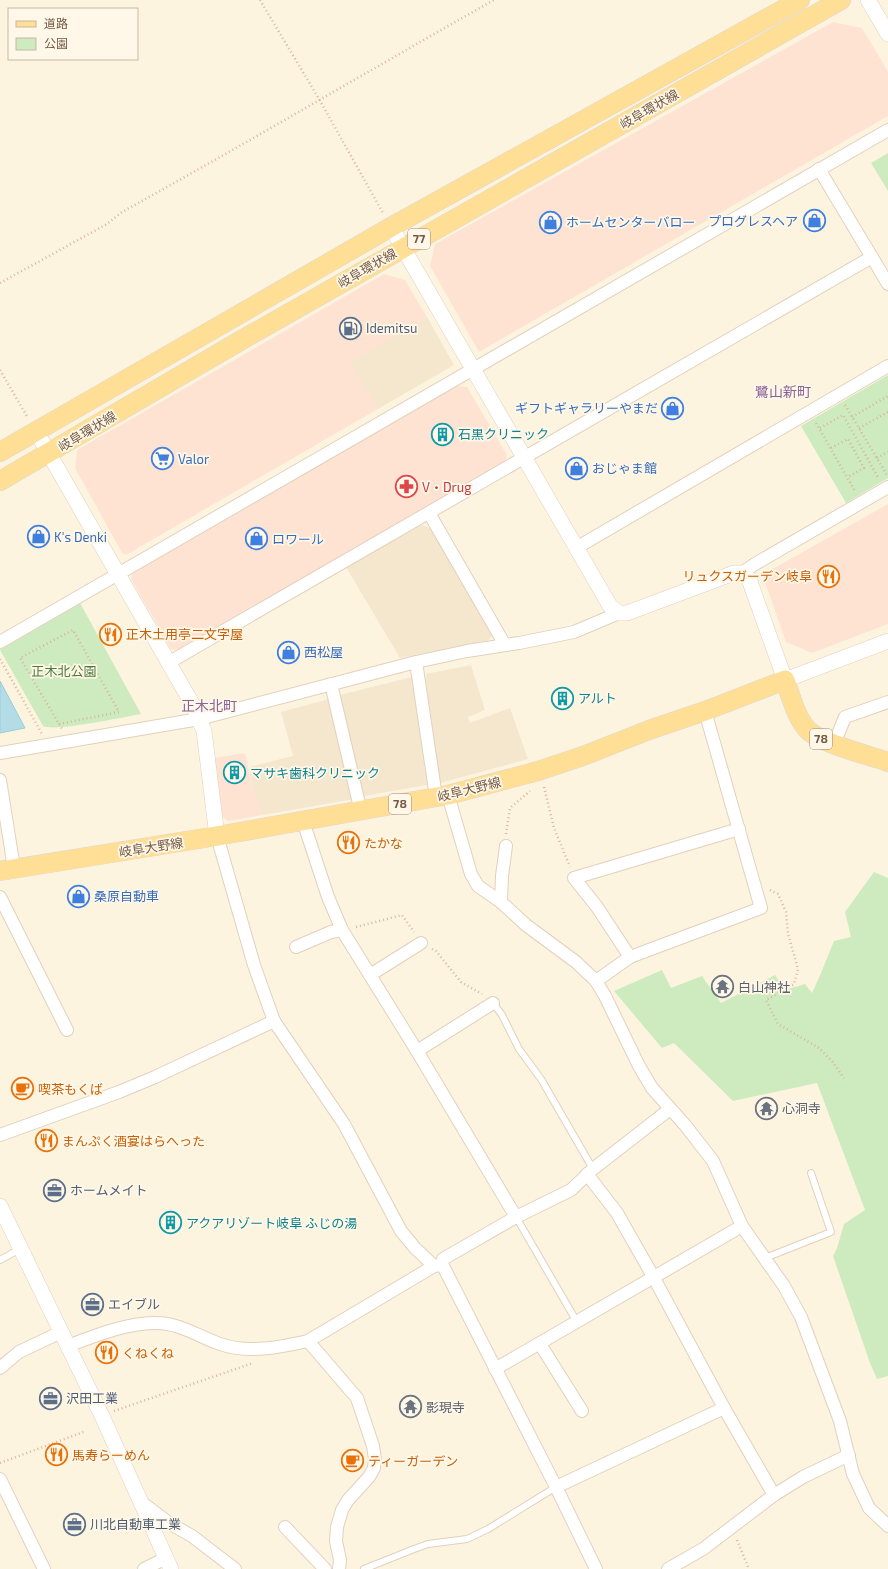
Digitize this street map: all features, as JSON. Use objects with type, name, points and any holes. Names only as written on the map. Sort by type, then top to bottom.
[{"type":"main road","name":"岐阜環状線","points":[[0,452],[391,227],[800,0]]},
{"type":"main road","name":"岐阜環状線","points":[[0,482],[238,342],[842,0]]},
{"type":"main road","name":"岐阜大野線","points":[[7,870],[361,812],[442,796],[540,782],[583,756],[785,680]]},
{"type":"main road","name":"78","points":[[785,680],[798,715],[806,730],[822,740],[888,762]]},
{"type":"street","points":[[868,0],[888,34]]},
{"type":"street","points":[[0,642],[888,130]]},
{"type":"street","points":[[819,169],[888,284]]},
{"type":"street","points":[[391,227],[610,606],[619,613]]},
{"type":"street","points":[[168,663],[872,257]]},
{"type":"street","points":[[576,548],[888,366]]},
{"type":"street","points":[[36,431],[168,663],[204,731],[217,836],[254,965],[274,1021],[344,1124],[401,1231],[415,1248],[438,1265],[556,1487],[596,1569]]},
{"type":"street","points":[[742,574],[755,564],[884,484]]},
{"type":"street","points":[[429,513],[505,645]]},
{"type":"street","points":[[0,753],[68,740],[199,719],[416,662],[467,651],[574,632],[619,613],[627,613],[734,573],[742,574],[749,579],[785,680],[888,641]]},
{"type":"street","points":[[416,662],[442,796],[471,874],[478,886],[501,902],[526,925],[576,962],[596,980],[639,1066],[652,1088],[685,1125],[713,1161],[742,1226],[784,1286],[801,1317],[831,1395],[849,1455],[853,1474],[869,1508],[888,1526]]},
{"type":"street","points":[[330,684],[361,812]]},
{"type":"street","points":[[834,744],[845,717],[888,702]]},
{"type":"street","points":[[596,980],[630,957],[761,908],[705,711]]},
{"type":"street","points":[[0,780],[7,870]]},
{"type":"street","points":[[303,821],[328,897],[342,930],[417,1051],[516,1217]]},
{"type":"street","points":[[630,957],[597,907],[574,878],[739,829]]},
{"type":"street","points":[[501,902],[502,876],[506,846]]},
{"type":"street","points":[[0,897],[67,1030]]},
{"type":"street","points":[[296,947],[331,932],[342,930]]},
{"type":"street","points":[[370,975],[421,944]]},
{"type":"street","points":[[417,1051],[493,1003]]},
{"type":"street","points":[[0,1135],[155,1077],[274,1021]]},
{"type":"street","points":[[68,1346],[92,1337],[132,1326],[156,1323],[170,1324],[221,1345],[236,1348],[252,1349],[291,1345],[308,1341],[438,1265],[443,1259],[516,1217],[571,1190],[590,1172],[670,1109]]},
{"type":"street","points":[[590,1172],[617,1213],[724,1408],[774,1494]]},
{"type":"street","points":[[0,1206],[102,1416],[168,1564],[144,1569]]},
{"type":"street","points":[[495,1370],[742,1226]]},
{"type":"street","points":[[0,1368],[19,1352],[61,1332]]},
{"type":"street","points":[[308,1341],[357,1398],[373,1446],[375,1459],[374,1468],[369,1477],[348,1500],[342,1510],[336,1534],[340,1560],[339,1569]]},
{"type":"street","points":[[540,1344],[582,1411]]},
{"type":"street","points":[[556,1487],[724,1408]]},
{"type":"street","points":[[668,1569],[703,1549],[774,1494],[803,1477],[849,1455]]},
{"type":"street","points":[[0,1479],[44,1569]]},
{"type":"street","points":[[140,1501],[169,1523],[192,1536],[235,1569]]},
{"type":"street","points":[[285,1527],[325,1569]]},
{"type":"lane","points":[[493,1003],[502,1015],[520,1049],[541,1079],[590,1172]]},
{"type":"lane","points":[[765,1258],[831,1232],[811,1173]]},
{"type":"lane","points":[[516,1217],[577,1322]]},
{"type":"lane","points":[[0,1260],[20,1249]]},
{"type":"lane","points":[[364,1569],[414,1548],[428,1544],[467,1539],[488,1529],[556,1487]]},
{"type":"path","points":[[260,0],[319,99],[391,227]]},
{"type":"path","points":[[0,284],[107,224],[122,212],[220,158],[319,99],[494,0]]},
{"type":"path","points":[[0,370],[36,431]]},
{"type":"path","points":[[839,394],[888,477]]},
{"type":"path","points":[[852,417],[888,396]]},
{"type":"path","points":[[859,428],[888,412]]},
{"type":"path","points":[[857,495],[820,428],[843,415],[884,484]]},
{"type":"path","points":[[831,448],[848,439],[864,468],[848,477]]},
{"type":"path","points":[[877,458],[888,452]]},
{"type":"path","points":[[59,724],[119,712],[73,630],[20,658],[68,740]]},
{"type":"path","points":[[0,659],[40,730]]},
{"type":"path","points":[[540,782],[554,828],[574,878]]},
{"type":"path","points":[[506,846],[505,840],[510,808],[532,790]]},
{"type":"path","points":[[756,890],[769,889],[778,894],[786,912],[788,934],[798,969],[794,984],[766,1000],[778,1024],[819,1048],[832,1061],[844,1078]]},
{"type":"path","points":[[342,930],[402,915],[421,944],[436,951],[461,982],[483,995],[493,1003]]},
{"type":"path","points":[[102,1416],[254,1363]]},
{"type":"path","points":[[0,1463],[86,1431]]},
{"type":"path","points":[[732,1528],[749,1569]]},
{"type":"shaded area","points":[[833,22],[862,28],[883,63],[888,72],[888,116],[479,352],[430,266],[435,244]]},
{"type":"shaded area","points":[[384,274],[405,280],[427,317],[349,363],[378,409],[126,555],[122,553],[75,468],[77,450]]},
{"type":"shaded area","points":[[427,317],[454,365],[378,409],[348,363]]},
{"type":"shaded area","points":[[456,386],[467,387],[507,455],[506,461],[178,650],[171,649],[131,579],[133,572]]},
{"type":"shaded area","name":"リュクスガーデン岐阜","points":[[888,504],[888,624],[812,653],[786,642],[765,582],[769,571]]},
{"type":"shaded area","points":[[422,525],[432,529],[492,635],[489,640],[400,658],[346,567]]},
{"type":"shaded area","points":[[471,665],[485,710],[468,717],[470,723],[510,708],[528,759],[440,783],[426,674]]},
{"type":"shaded area","points":[[412,677],[427,785],[364,796],[339,699],[340,695]]},
{"type":"shaded area","points":[[329,699],[354,799],[263,815],[252,786],[249,767],[293,756],[281,712]]},
{"type":"shaded area","points":[[245,753],[252,786],[263,815],[228,821],[222,816],[214,758]]},
{"type":"green space","points":[[888,153],[888,191],[871,163]]},
{"type":"green space","points":[[888,375],[888,478],[846,503],[801,426]]},
{"type":"green space","name":"正木北公園","points":[[80,603],[141,714],[75,726],[43,726],[0,650]]},
{"type":"green space","points":[[874,872],[888,878],[888,1376],[877,1379],[870,1363],[833,1256],[844,1224],[865,1210],[817,1083],[733,1101],[674,1043],[662,1048],[614,991],[662,970],[671,988],[702,976],[721,1003],[775,975],[785,990],[805,984],[812,993],[834,941],[851,937],[845,912]]},
{"type":"water","points":[[0,681],[25,728],[0,733]]},
{"type":"place","name":"プログレスヘア","points":[[814,221]]},
{"type":"place","name":"ホームセンターバロー","points":[[551,222]]},
{"type":"place","name":"Idemitsu","points":[[350,328]]},
{"type":"place","name":"ギフトギャラリーやまだ","points":[[673,408]]},
{"type":"place","name":"石黒クリニック","points":[[443,434]]},
{"type":"place","name":"Valor","points":[[162,459]]},
{"type":"place","name":"おじゃま館","points":[[576,468]]},
{"type":"place","name":"V・Drug","points":[[407,487]]},
{"type":"place","name":"K's Denki","points":[[38,537]]},
{"type":"place","name":"ロワール","points":[[256,539]]},
{"type":"place","name":"リュクスガーデン岐阜","points":[[828,576]]},
{"type":"place","name":"正木土用亭二文字屋","points":[[110,634]]},
{"type":"place","name":"西松屋","points":[[288,652]]},
{"type":"place","name":"アルト","points":[[562,698]]},
{"type":"place","name":"マサキ歯科クリニック","points":[[234,773]]},
{"type":"place","name":"たかな","points":[[348,843]]},
{"type":"place","name":"桑原自動車","points":[[79,896]]},
{"type":"place","name":"白山神社","points":[[723,987]]},
{"type":"place","name":"喫茶もくば","points":[[23,1089]]},
{"type":"place","name":"心洞寺","points":[[767,1108]]},
{"type":"place","name":"まんぷく酒宴はらへった","points":[[46,1141]]},
{"type":"place","name":"ホームメイト","points":[[54,1190]]},
{"type":"place","name":"アクアリゾート岐阜 ふじの湯","points":[[170,1223]]},
{"type":"place","name":"エイブル","points":[[93,1304]]},
{"type":"place","name":"くねくね","points":[[107,1353]]},
{"type":"place","name":"沢田工業","points":[[51,1398]]},
{"type":"place","name":"影現寺","points":[[411,1407]]},
{"type":"place","name":"馬寿らーめん","points":[[57,1455]]},
{"type":"place","name":"ティーガーデン","points":[[352,1461]]},
{"type":"place","name":"川北自動車工業","points":[[74,1524]]},
{"type":"district","name":"鷺山新町","points":[[783,392]]},
{"type":"district","name":"正木北町","points":[[209,706]]}]
